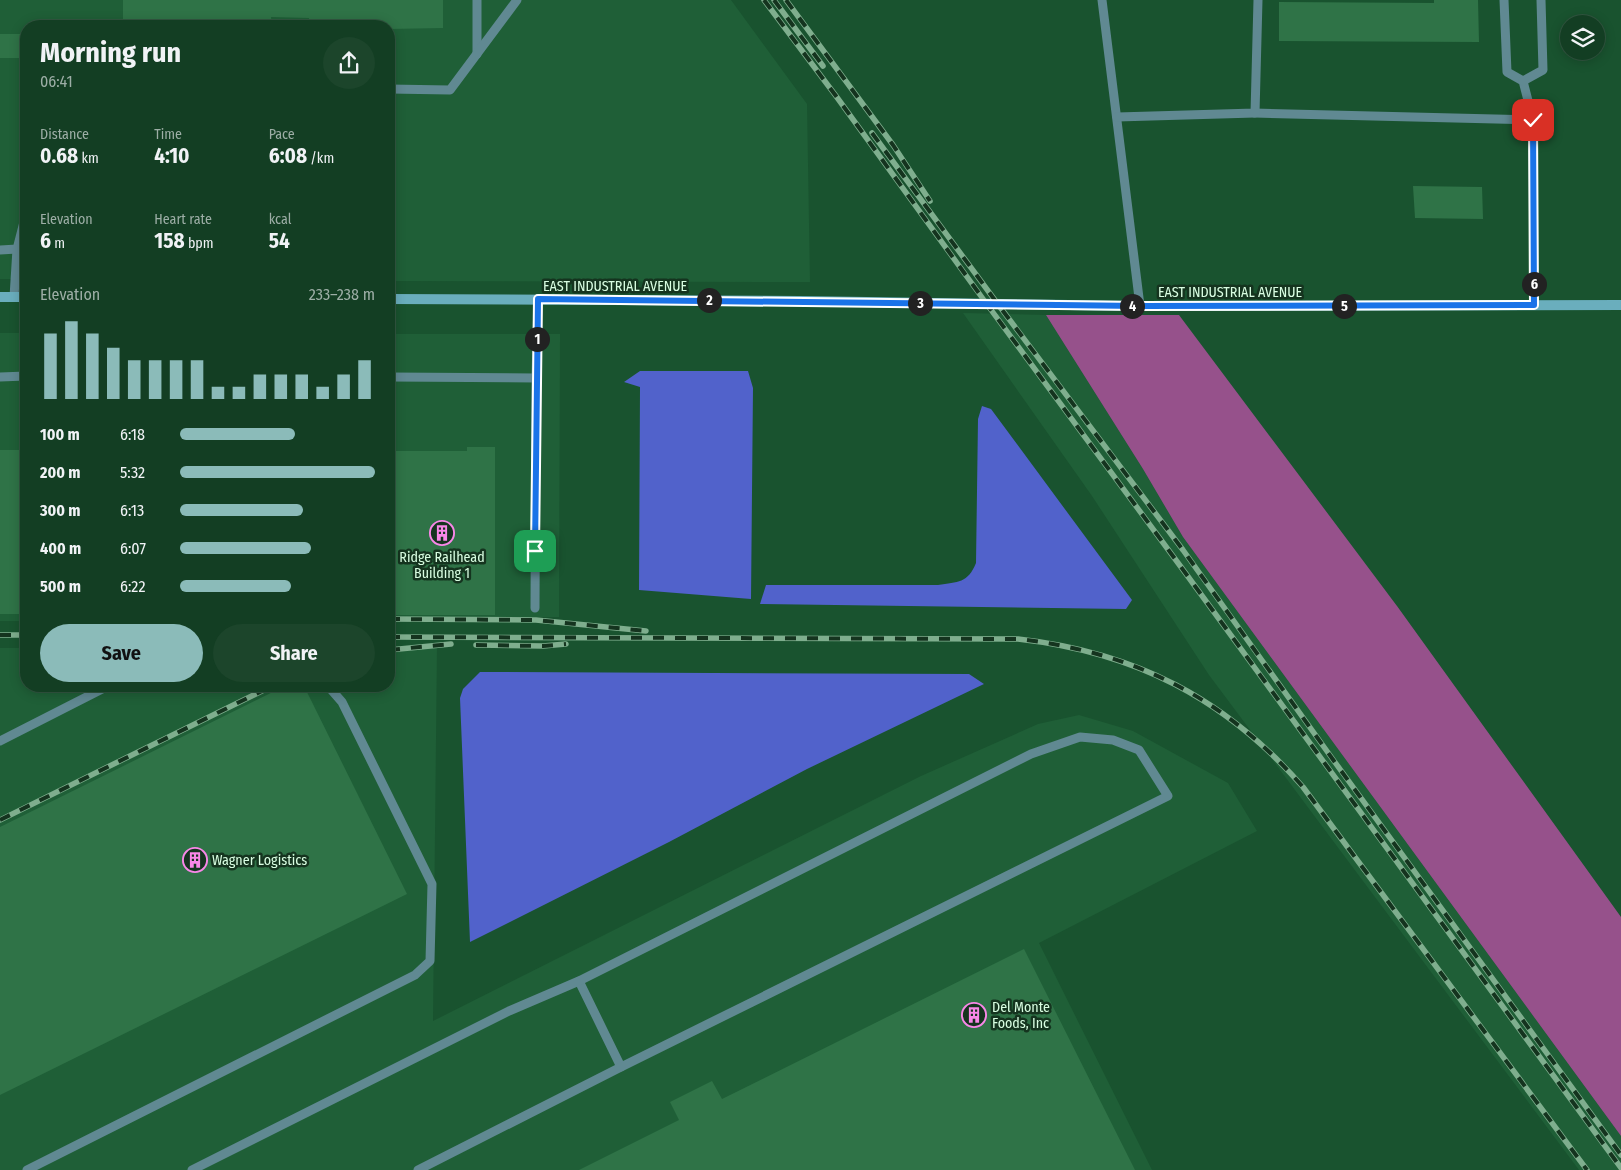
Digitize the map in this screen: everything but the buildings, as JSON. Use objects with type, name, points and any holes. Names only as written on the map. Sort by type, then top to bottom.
[{"type":"street","points":[[0,297],[20,297]]},
{"type":"street","name":"EAST INDUSTRIAL AVENUE","points":[[395,299],[1140,306],[1621,305]]},
{"type":"lane","points":[[477,0],[477,54]]},
{"type":"lane","points":[[395,89],[450,90],[517,0]]},
{"type":"lane","points":[[1102,0],[1140,306]]},
{"type":"lane","points":[[1254,113],[1258,0]]},
{"type":"lane","points":[[1504,0],[1507,72],[1523,81],[1533,120],[1534,305]]},
{"type":"lane","points":[[1523,81],[1543,70],[1541,0]]},
{"type":"lane","points":[[1117,117],[1254,113],[1533,120]]},
{"type":"lane","points":[[0,250],[20,248]]},
{"type":"lane","points":[[14,297],[20,260]]},
{"type":"lane","points":[[535,608],[538,299]]},
{"type":"lane","points":[[0,376],[20,376]]},
{"type":"lane","points":[[395,377],[536,378]]},
{"type":"lane","points":[[0,741],[96,692]]},
{"type":"lane","points":[[27,1170],[415,975],[430,961],[432,884],[342,702],[333,692]]},
{"type":"lane","points":[[192,1170],[509,1010],[579,981],[1031,754],[1080,737],[1113,740],[1139,750],[1168,796],[621,1067],[418,1170]]},
{"type":"lane","points":[[579,981],[621,1067]]},
{"type":"shaded area","points":[[0,0],[731,0],[807,104],[810,282],[395,281],[395,20],[20,20],[20,279],[0,279]]},
{"type":"shaded area","points":[[963,313],[1046,315],[1143,469],[1183,537],[1621,1136],[1621,1170],[1579,1170],[1209,675],[1092,496]]},
{"type":"shaded area","points":[[1046,315],[1179,315],[1397,606],[1621,917],[1621,1136],[1183,537],[1143,469]]},
{"type":"shaded area","points":[[0,333],[20,333],[20,621],[0,621]]},
{"type":"shaded area","points":[[395,334],[560,334],[559,617],[395,618]]},
{"type":"shaded area","points":[[395,646],[437,646],[433,1021],[921,776],[1038,724],[1079,715],[1133,731],[1228,783],[1257,831],[1039,943],[1152,1170],[0,1170],[0,648],[20,648],[20,692],[395,692]]},
{"type":"water","points":[[640,371],[748,371],[753,388],[751,599],[639,590],[640,387],[624,382]]},
{"type":"water","points":[[982,406],[991,409],[1132,600],[1126,609],[760,604],[766,585],[938,585],[957,582],[966,578],[976,563],[978,419]]},
{"type":"water","points":[[480,672],[969,674],[984,684],[807,769],[669,842],[470,942],[460,698],[463,689]]},
{"type":"railway","points":[[764,0],[1621,1168]]},
{"type":"railway","points":[[774,0],[823,66]]},
{"type":"railway","points":[[786,0],[893,145],[930,201]]},
{"type":"railway","points":[[872,133],[1183,550],[1621,1155]]},
{"type":"railway","points":[[395,619],[536,620],[646,631]]},
{"type":"railway","points":[[0,635],[20,635]]},
{"type":"railway","points":[[395,637],[1018,639],[1061,645],[1101,655],[1139,668],[1175,684],[1209,704],[1242,728],[1303,787],[1587,1170]]},
{"type":"railway","points":[[395,649],[451,644]]},
{"type":"railway","points":[[476,645],[543,646],[566,644]]},
{"type":"railway","points":[[0,820],[260,692]]},
{"type":"place","name":"Ridge Railhead Building 1","points":[[442,533]]},
{"type":"place","name":"Wagner Logistics","points":[[195,860]]},
{"type":"place","name":"Del Monte Foods, Inc","points":[[974,1015]]},
{"type":"route","points":[[535,551],[538,299],[1140,306],[1534,305],[1533,120]]}]
